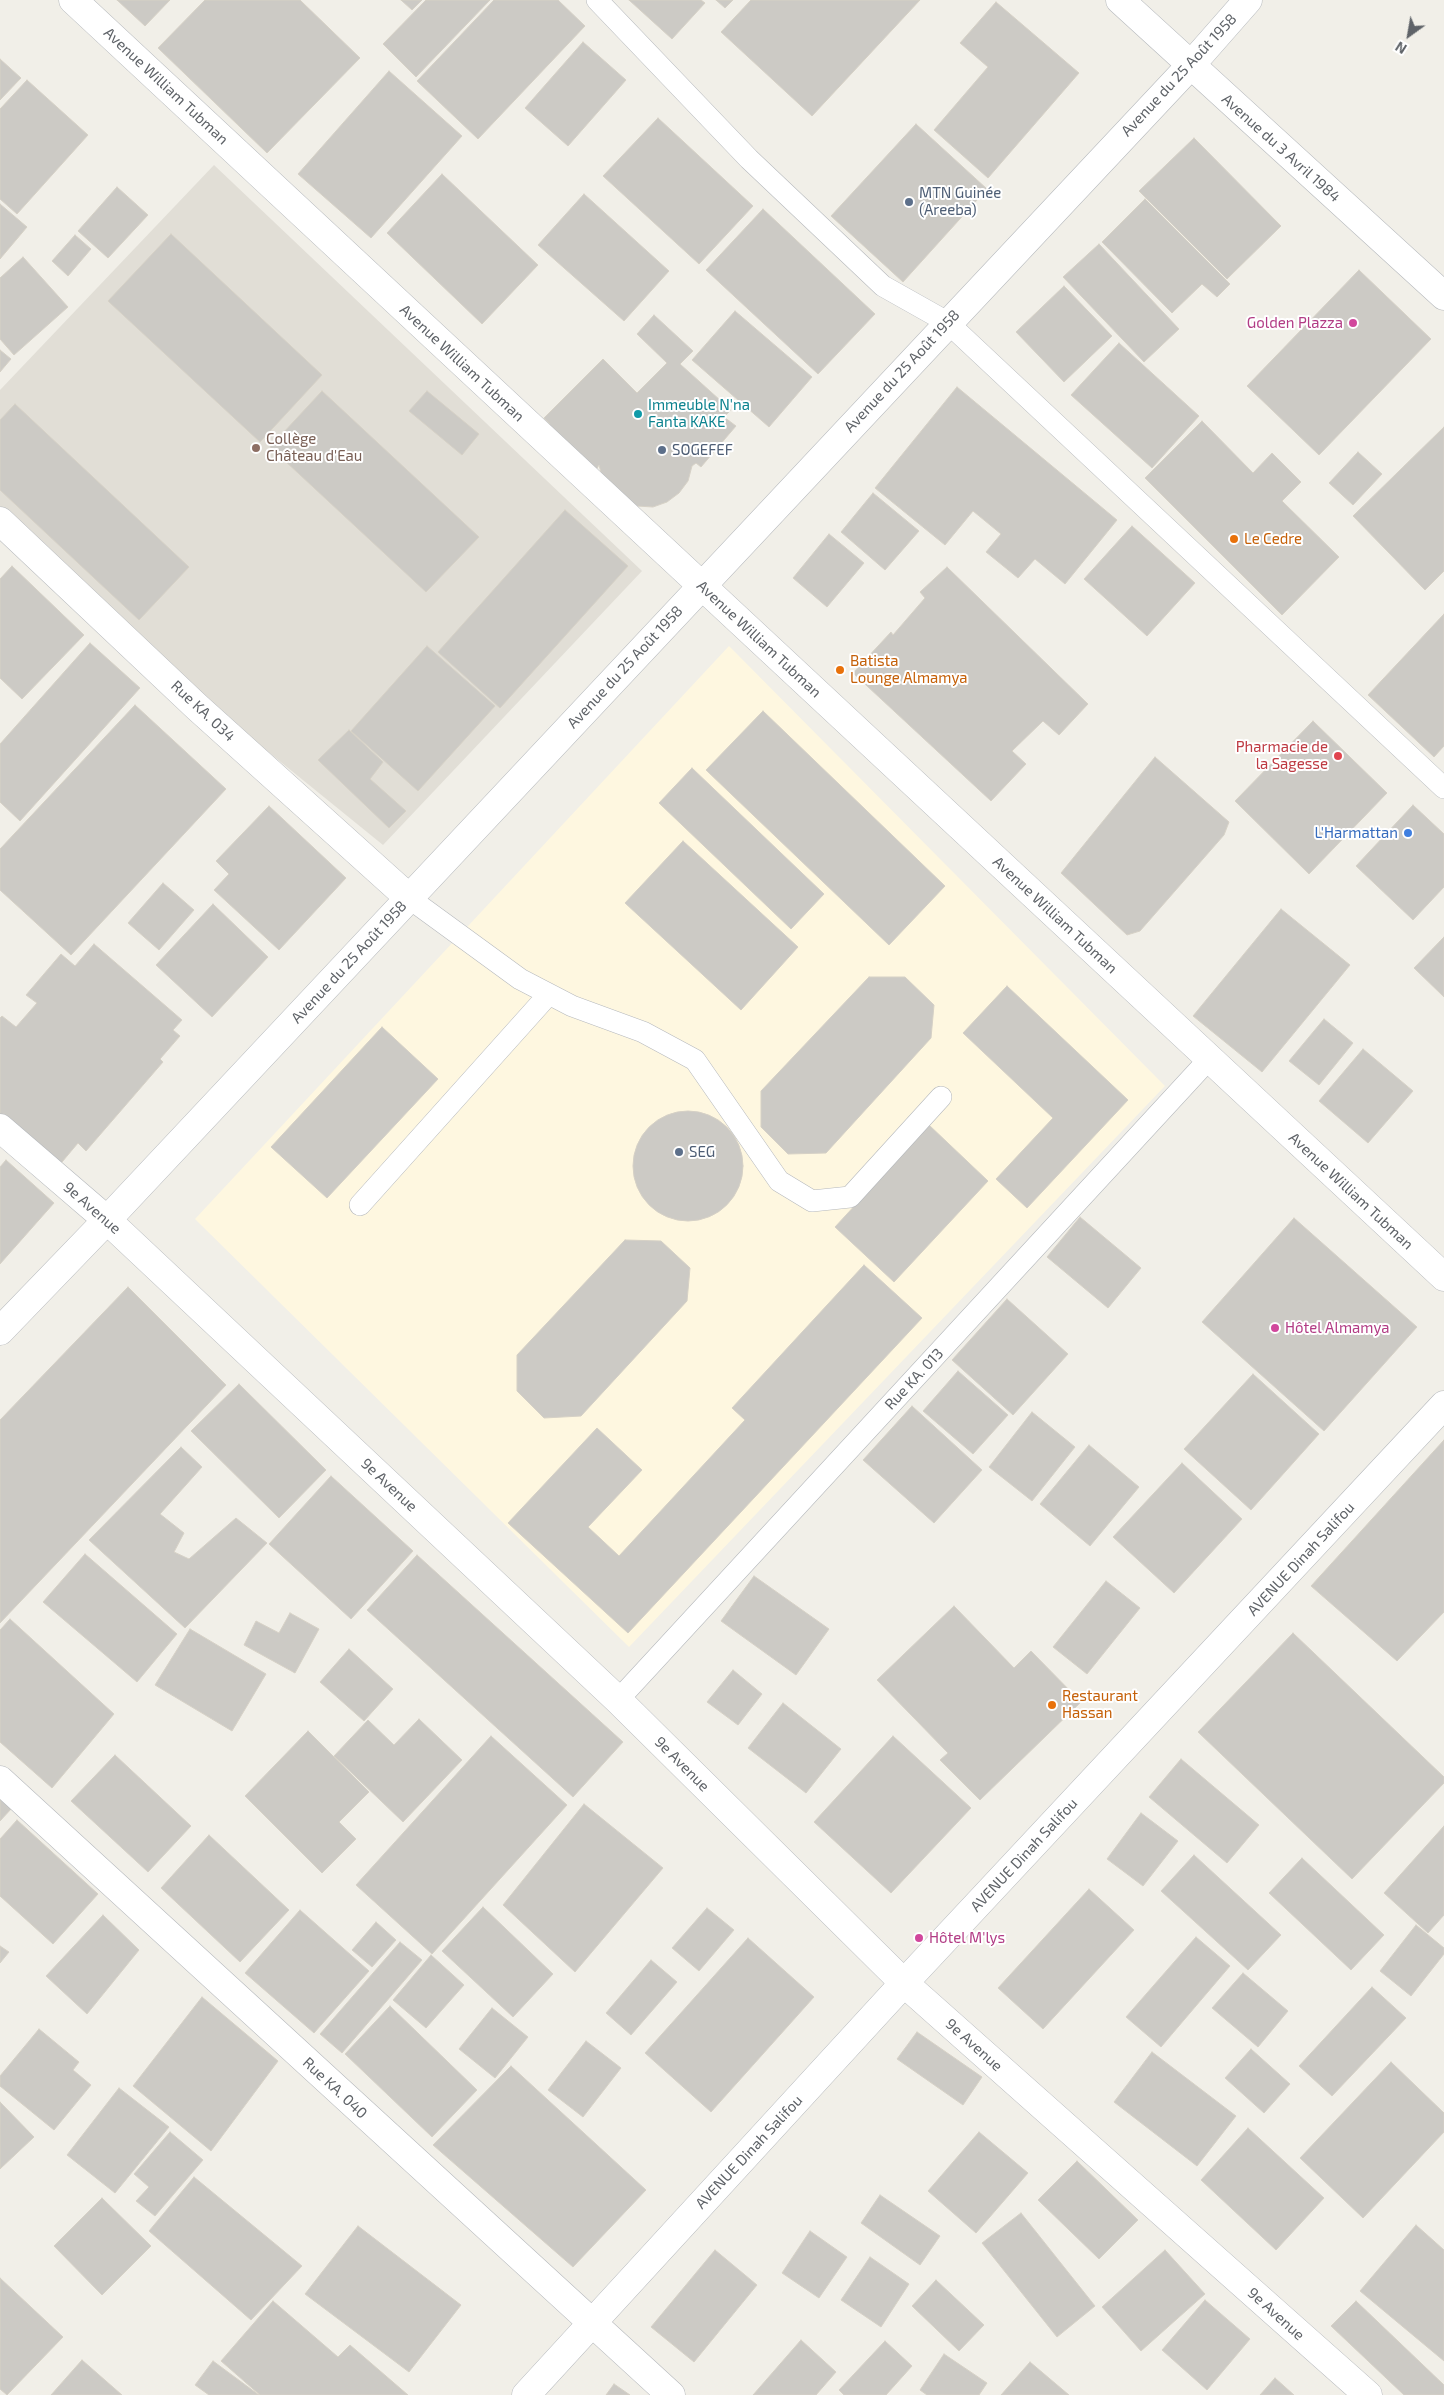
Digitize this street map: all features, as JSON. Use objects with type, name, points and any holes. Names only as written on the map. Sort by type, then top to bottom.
[{"type":"street","name":"Avenue William Tubman","points":[[73,0],[1444,1277]]},
{"type":"street","name":"Avenue du 3 Avril 1984","points":[[1120,0],[1190,66],[1444,296]]},
{"type":"street","name":"Avenue du 25 Août 1958","points":[[0,1331],[107,1220],[947,322],[1190,66],[1248,0]]},
{"type":"street","name":"Rue KA. 034","points":[[0,521],[197,707],[409,898]]},
{"type":"street","name":"9e Avenue","points":[[0,1128],[107,1220],[618,1700],[904,1983],[1368,2395]]},
{"type":"street","name":"AVENUE Dinah Salifou","points":[[526,2395],[904,1983],[1444,1405]]},
{"type":"street","name":"Rue KA. 040","points":[[0,1780],[670,2395]]},
{"type":"lane","points":[[597,0],[749,159],[883,286],[947,322],[1444,788]]},
{"type":"lane","points":[[409,898],[520,979],[572,1006],[643,1032],[695,1060],[779,1181],[812,1201],[850,1197],[941,1097]]},
{"type":"lane","points":[[360,1205],[549,994]]},
{"type":"lane","name":"Rue KA. 013","points":[[618,1700],[1210,1058]]},
{"type":"shaded area","name":"Collège Château d'Eau","points":[[214,165],[642,571],[383,845],[155,660],[0,506],[0,390]]},
{"type":"shaded area","name":"SEG","points":[[729,646],[1165,1086],[629,1647],[195,1219]]},
{"type":"building","points":[[117,0],[170,0],[145,26]]},
{"type":"building","points":[[205,0],[300,0],[360,58],[267,153],[158,48]]},
{"type":"building","points":[[401,0],[422,0],[412,10]]},
{"type":"building","points":[[426,0],[490,0],[416,77],[383,44]]},
{"type":"building","points":[[494,0],[558,0],[585,26],[478,139],[417,81]]},
{"type":"building","points":[[629,0],[701,0],[705,3],[672,39]]},
{"type":"building","points":[[716,0],[733,0],[725,8]]},
{"type":"building","points":[[751,0],[920,0],[812,116],[721,32]]},
{"type":"building","points":[[996,2],[1079,73],[988,178],[934,130],[988,67],[960,43]]},
{"type":"building","points":[[583,42],[626,80],[568,146],[525,108]]},
{"type":"building","points":[[0,59],[21,78],[0,100]]},
{"type":"building","points":[[389,71],[462,136],[371,238],[298,174]]},
{"type":"building","points":[[27,80],[88,135],[17,214],[0,199],[0,109]]},
{"type":"building","points":[[658,118],[753,206],[699,264],[603,176]]},
{"type":"building","name":"MTN Guinée (Areeba)","points":[[916,124],[987,189],[903,282],[831,216]]},
{"type":"building","points":[[1194,138],[1281,226],[1227,279],[1139,191]]},
{"type":"building","points":[[442,174],[538,265],[482,324],[387,233]]},
{"type":"building","points":[[117,187],[148,215],[108,258],[78,231]]},
{"type":"building","points":[[584,194],[669,271],[624,321],[538,245]]},
{"type":"building","points":[[1145,199],[1230,284],[1217,297],[1202,284],[1172,313],[1102,242]]},
{"type":"building","points":[[0,204],[27,227],[0,259]]},
{"type":"building","points":[[763,209],[875,314],[818,374],[706,270]]},
{"type":"building","points":[[171,234],[322,375],[260,442],[108,301]]},
{"type":"building","points":[[75,235],[91,249],[68,276],[52,261]]},
{"type":"building","points":[[1099,244],[1179,329],[1144,362],[1063,277]]},
{"type":"building","points":[[23,257],[68,307],[14,355],[0,339],[0,278]]},
{"type":"building","points":[[1359,270],[1431,339],[1319,455],[1247,386]]},
{"type":"building","points":[[1064,286],[1112,336],[1064,382],[1016,332]]},
{"type":"building","points":[[735,311],[812,377],[769,427],[692,360]]},
{"type":"building","name":"Immeuble N'na Fanta KAKE","points":[[654,315],[693,351],[680,364],[731,410],[724,417],[736,426],[701,467],[696,463],[692,466],[688,481],[679,493],[667,502],[653,507],[637,506],[623,502],[603,480],[599,465],[596,470],[546,427],[550,424],[544,418],[603,359],[637,393],[667,363],[637,334]]},
{"type":"building","points":[[1119,343],[1199,416],[1152,468],[1071,395]]},
{"type":"building","points":[[0,350],[11,359],[0,372]]},
{"type":"building","points":[[957,387],[1117,520],[1065,584],[1035,559],[1018,578],[986,552],[1001,534],[973,511],[945,545],[875,488]]},
{"type":"building","points":[[322,391],[479,537],[426,592],[270,447]]},
{"type":"building","points":[[427,391],[479,434],[462,455],[409,411]]},
{"type":"building","points":[[15,404],[189,567],[139,620],[0,490],[0,420]]},
{"type":"building","points":[[1202,421],[1253,473],[1272,453],[1301,482],[1282,501],[1339,557],[1282,615],[1145,478]]},
{"type":"building","points":[[1444,427],[1444,571],[1425,590],[1353,516]]},
{"type":"building","points":[[1358,452],[1382,474],[1353,505],[1329,483]]},
{"type":"building","points":[[873,493],[919,531],[885,570],[841,532]]},
{"type":"building","points":[[565,510],[628,566],[500,708],[438,652]]},
{"type":"building","points":[[1132,526],[1195,583],[1147,636],[1084,579]]},
{"type":"building","points":[[829,534],[864,563],[827,607],[793,578]]},
{"type":"building","points":[[12,566],[84,635],[22,699],[0,678],[0,579]]},
{"type":"building","points":[[947,567],[1088,704],[1059,735],[1043,721],[1012,751],[1026,764],[991,801],[853,673],[891,632],[893,635],[925,598],[920,592]]},
{"type":"building","points":[[1444,614],[1444,746],[1434,757],[1368,695]]},
{"type":"building","points":[[90,643],[140,688],[20,821],[0,802],[0,744]]},
{"type":"building","points":[[427,646],[495,706],[418,791],[351,731]]},
{"type":"building","points":[[135,705],[226,789],[71,955],[0,890],[0,849]]},
{"type":"building","points":[[763,711],[945,886],[889,945],[706,770]]},
{"type":"building","points":[[1313,721],[1387,793],[1309,874],[1235,801]]},
{"type":"building","points":[[349,730],[383,762],[370,779],[406,811],[389,828],[318,760]]},
{"type":"building","points":[[1155,757],[1229,822],[1224,835],[1140,931],[1127,935],[1061,873]]},
{"type":"building","points":[[692,768],[824,894],[791,929],[659,803]]},
{"type":"building","points":[[1413,805],[1444,834],[1444,887],[1413,920],[1356,866]]},
{"type":"building","points":[[269,806],[346,878],[279,950],[214,890],[229,874],[216,861]]},
{"type":"building","points":[[683,841],[798,947],[741,1010],[625,903]]},
{"type":"building","points":[[163,883],[194,910],[159,950],[128,923]]},
{"type":"building","points":[[213,904],[268,957],[212,1017],[156,965]]},
{"type":"building","points":[[1281,909],[1350,965],[1262,1072],[1193,1016]]},
{"type":"building","points":[[1444,937],[1444,997],[1414,968]]},
{"type":"building","points":[[94,944],[182,1020],[173,1030],[180,1036],[160,1059],[163,1062],[86,1151],[78,1143],[57,1168],[0,1119],[0,1018],[2,1016],[16,1027],[37,1003],[26,995],[61,954],[75,966]]},
{"type":"building","points":[[869,977],[905,977],[934,1005],[931,1038],[826,1153],[788,1154],[761,1127],[761,1091]]},
{"type":"building","points":[[1007,986],[1128,1100],[1027,1208],[996,1179],[1053,1118],[963,1033]]},
{"type":"building","points":[[1324,1019],[1353,1043],[1319,1085],[1289,1061]]},
{"type":"building","points":[[382,1027],[438,1079],[327,1198],[271,1147]]},
{"type":"building","points":[[1363,1049],[1413,1091],[1368,1143],[1319,1101]]},
{"type":"building","points":[[688,1111],[709,1115],[727,1127],[739,1145],[743,1166],[739,1187],[727,1205],[709,1217],[688,1221],[667,1217],[649,1205],[637,1187],[633,1166],[637,1145],[649,1127],[667,1115]]},
{"type":"building","points":[[929,1125],[988,1181],[894,1282],[835,1227]]},
{"type":"building","points":[[6,1160],[54,1203],[0,1264],[0,1167]]},
{"type":"building","points":[[1080,1217],[1141,1268],[1108,1308],[1047,1257]]},
{"type":"building","points":[[1294,1218],[1417,1327],[1324,1431],[1202,1322]]},
{"type":"building","points":[[625,1240],[661,1241],[690,1268],[687,1301],[581,1416],[544,1418],[517,1391],[517,1355]]},
{"type":"building","points":[[864,1265],[922,1318],[628,1633],[508,1523],[597,1428],[642,1470],[588,1527],[619,1556],[745,1420],[732,1408]]},
{"type":"building","points":[[128,1287],[226,1385],[0,1623],[0,1420]]},
{"type":"building","points":[[1007,1299],[1068,1354],[1013,1415],[952,1360]]},
{"type":"building","points":[[958,1371],[1008,1415],[973,1454],[923,1411]]},
{"type":"building","points":[[1253,1374],[1319,1434],[1251,1510],[1184,1449]]},
{"type":"building","points":[[239,1384],[326,1470],[279,1518],[191,1431]]},
{"type":"building","points":[[912,1406],[982,1470],[934,1523],[863,1460]]},
{"type":"building","points":[[1032,1412],[1075,1447],[1032,1501],[989,1467]]},
{"type":"building","points":[[1444,1440],[1444,1612],[1397,1661],[1311,1586]]},
{"type":"building","points":[[1089,1445],[1139,1487],[1090,1546],[1040,1504]]},
{"type":"building","points":[[181,1447],[202,1467],[160,1514],[184,1533],[174,1552],[189,1559],[236,1518],[267,1543],[185,1628],[89,1540]]},
{"type":"building","points":[[1182,1463],[1242,1519],[1174,1593],[1113,1537]]},
{"type":"building","points":[[331,1476],[413,1551],[351,1619],[269,1544]]},
{"type":"building","points":[[85,1554],[177,1634],[137,1682],[43,1602]]},
{"type":"building","points":[[417,1555],[623,1742],[573,1797],[367,1610]]},
{"type":"building","points":[[754,1576],[829,1629],[796,1675],[721,1621]]},
{"type":"building","points":[[1106,1581],[1140,1608],[1087,1674],[1053,1647]]},
{"type":"building","points":[[954,1606],[1014,1668],[1031,1651],[1081,1702],[980,1800],[940,1760],[948,1753],[877,1680]]},
{"type":"building","points":[[290,1613],[319,1629],[295,1673],[244,1645],[256,1621],[279,1633]]},
{"type":"building","points":[[10,1619],[114,1714],[52,1788],[0,1742],[0,1630]]},
{"type":"building","points":[[190,1629],[266,1674],[232,1731],[155,1685]]},
{"type":"building","points":[[1293,1633],[1444,1777],[1444,1783],[1352,1879],[1198,1732]]},
{"type":"building","points":[[349,1649],[393,1689],[364,1721],[320,1682]]},
{"type":"building","points":[[733,1670],[762,1694],[738,1725],[707,1702]]},
{"type":"building","points":[[783,1703],[841,1749],[806,1793],[748,1748]]},
{"type":"building","points":[[419,1719],[462,1760],[403,1822],[334,1756],[368,1720],[394,1745]]},
{"type":"building","points":[[308,1731],[369,1792],[339,1822],[356,1839],[322,1873],[245,1796]]},
{"type":"building","points":[[491,1736],[567,1805],[432,1954],[356,1885]]},
{"type":"building","points":[[893,1736],[971,1808],[891,1893],[814,1822]]},
{"type":"building","points":[[115,1755],[191,1826],[148,1872],[71,1801]]},
{"type":"building","points":[[1181,1759],[1259,1825],[1227,1863],[1149,1797]]},
{"type":"building","points":[[0,1798],[12,1808],[0,1821]]},
{"type":"building","points":[[584,1804],[663,1868],[575,1972],[503,1905]]},
{"type":"building","points":[[1141,1813],[1178,1841],[1143,1886],[1107,1859]]},
{"type":"building","points":[[17,1820],[98,1894],[53,1944],[0,1896],[0,1839]]},
{"type":"building","points":[[1444,1826],[1444,1915],[1428,1933],[1384,1893]]},
{"type":"building","points":[[209,1835],[289,1910],[240,1962],[161,1888]]},
{"type":"building","points":[[1194,1855],[1281,1935],[1248,1970],[1161,1891]]},
{"type":"building","points":[[1302,1858],[1384,1935],[1351,1970],[1269,1893]]},
{"type":"building","points":[[1089,1889],[1134,1930],[1043,2029],[998,1988]]},
{"type":"building","points":[[483,1907],[553,1974],[513,2017],[442,1951]]},
{"type":"building","points":[[707,1908],[734,1930],[699,1971],[672,1948]]},
{"type":"building","points":[[300,1910],[369,1971],[314,2033],[245,1973]]},
{"type":"building","points":[[103,1915],[139,1950],[87,2014],[46,1976]]},
{"type":"building","points":[[376,1922],[396,1940],[372,1967],[352,1950]]},
{"type":"building","points":[[1416,1925],[1444,1948],[1444,1954],[1411,1996],[1380,1971]]},
{"type":"building","points":[[1196,1937],[1230,1966],[1161,2047],[1126,2017]]},
{"type":"building","points":[[748,1938],[814,1997],[711,2112],[645,2053]]},
{"type":"building","points":[[400,1942],[422,1960],[342,2053],[320,2034]]},
{"type":"building","points":[[0,1946],[9,1952],[0,1963]]},
{"type":"building","points":[[431,1955],[464,1985],[426,2028],[393,2000]]},
{"type":"building","points":[[651,1960],[677,1982],[631,2035],[606,2013]]},
{"type":"building","points":[[1243,1973],[1288,2011],[1258,2047],[1212,2008]]},
{"type":"building","points":[[1372,1987],[1406,2018],[1332,2096],[1299,2066]]},
{"type":"building","points":[[202,1997],[278,2061],[211,2151],[133,2086]]},
{"type":"building","points":[[390,2006],[477,2090],[432,2137],[345,2054]]},
{"type":"building","points":[[492,2008],[528,2037],[495,2078],[459,2049]]},
{"type":"building","points":[[39,2029],[79,2062],[73,2070],[91,2085],[54,2130],[0,2086],[0,2076]]},
{"type":"building","points":[[917,2032],[982,2077],[963,2105],[897,2059]]},
{"type":"building","points":[[586,2041],[621,2068],[583,2117],[548,2090]]},
{"type":"building","points":[[1251,2049],[1290,2084],[1264,2113],[1225,2078]]},
{"type":"building","points":[[1152,2052],[1236,2116],[1197,2166],[1114,2102]]},
{"type":"building","points":[[1391,2062],[1444,2113],[1444,2132],[1363,2218],[1300,2158]]},
{"type":"building","points":[[511,2066],[646,2190],[573,2267],[433,2145]]},
{"type":"building","points":[[119,2088],[169,2127],[115,2193],[67,2155]]},
{"type":"building","points":[[0,2102],[34,2137],[0,2169]]},
{"type":"building","points":[[1248,2128],[1324,2198],[1276,2250],[1201,2180]]},
{"type":"building","points":[[170,2132],[203,2160],[155,2216],[136,2201],[149,2187],[134,2174]]},
{"type":"building","points":[[979,2132],[1028,2173],[976,2233],[928,2191]]},
{"type":"building","points":[[1077,2161],[1138,2220],[1099,2259],[1038,2200]]},
{"type":"building","points":[[194,2177],[302,2266],[251,2320],[149,2231]]},
{"type":"building","points":[[880,2195],[940,2236],[920,2265],[861,2223]]},
{"type":"building","points":[[102,2198],[151,2246],[102,2295],[54,2246]]},
{"type":"building","points":[[1021,2213],[1095,2306],[1057,2337],[982,2243]]},
{"type":"building","points":[[1416,2225],[1444,2250],[1444,2361],[1360,2291]]},
{"type":"building","points":[[358,2226],[461,2305],[409,2372],[305,2294]]},
{"type":"building","points":[[810,2231],[847,2257],[819,2298],[782,2273]]},
{"type":"building","points":[[715,2250],[757,2285],[694,2362],[651,2327]]},
{"type":"building","points":[[1165,2250],[1205,2294],[1141,2351],[1102,2307]]},
{"type":"building","points":[[870,2257],[909,2284],[881,2327],[841,2300]]},
{"type":"building","points":[[0,2278],[63,2337],[7,2395],[0,2389]]},
{"type":"building","points":[[936,2280],[984,2325],[959,2351],[912,2306]]},
{"type":"building","points":[[1205,2300],[1250,2339],[1207,2390],[1162,2350]]},
{"type":"building","points":[[273,2301],[338,2357],[350,2345],[408,2395],[260,2395],[221,2361]]},
{"type":"building","points":[[1356,2301],[1444,2385],[1444,2395],[1404,2395],[1331,2326]]},
{"type":"building","points":[[801,2340],[836,2372],[816,2395],[753,2395]]},
{"type":"building","points":[[885,2341],[912,2366],[886,2395],[844,2395],[839,2390]]},
{"type":"building","points":[[944,2354],[987,2383],[979,2395],[927,2395],[920,2390]]},
{"type":"building","points":[[82,2360],[122,2395],[51,2395]]},
{"type":"building","points":[[213,2361],[259,2395],[209,2395],[195,2385]]},
{"type":"building","points":[[1030,2362],[1069,2395],[1001,2395]]},
{"type":"building","points":[[1275,2378],[1294,2395],[1260,2395]]},
{"type":"building","points":[[614,2384],[630,2395],[606,2395]]},
{"type":"place","name":"MTN Guinée (Areeba)","points":[[909,202]]},
{"type":"place","name":"Golden Plazza","points":[[1353,323]]},
{"type":"place","name":"Immeuble N'na Fanta KAKE","points":[[638,414]]},
{"type":"place","name":"Collège Château d'Eau","points":[[256,448]]},
{"type":"place","name":"SOGEFEF","points":[[662,450]]},
{"type":"place","name":"Le Cedre","points":[[1234,539]]},
{"type":"place","name":"Batista Lounge Almamya","points":[[840,670]]},
{"type":"place","name":"Pharmacie de la Sagesse","points":[[1338,756]]},
{"type":"place","name":"L'Harmattan","points":[[1408,833]]},
{"type":"place","name":"SEG","points":[[679,1152]]},
{"type":"place","name":"Hôtel Almamya","points":[[1275,1328]]},
{"type":"place","name":"Restaurant Hassan","points":[[1052,1705]]},
{"type":"place","name":"Hôtel M'lys","points":[[919,1938]]}]
